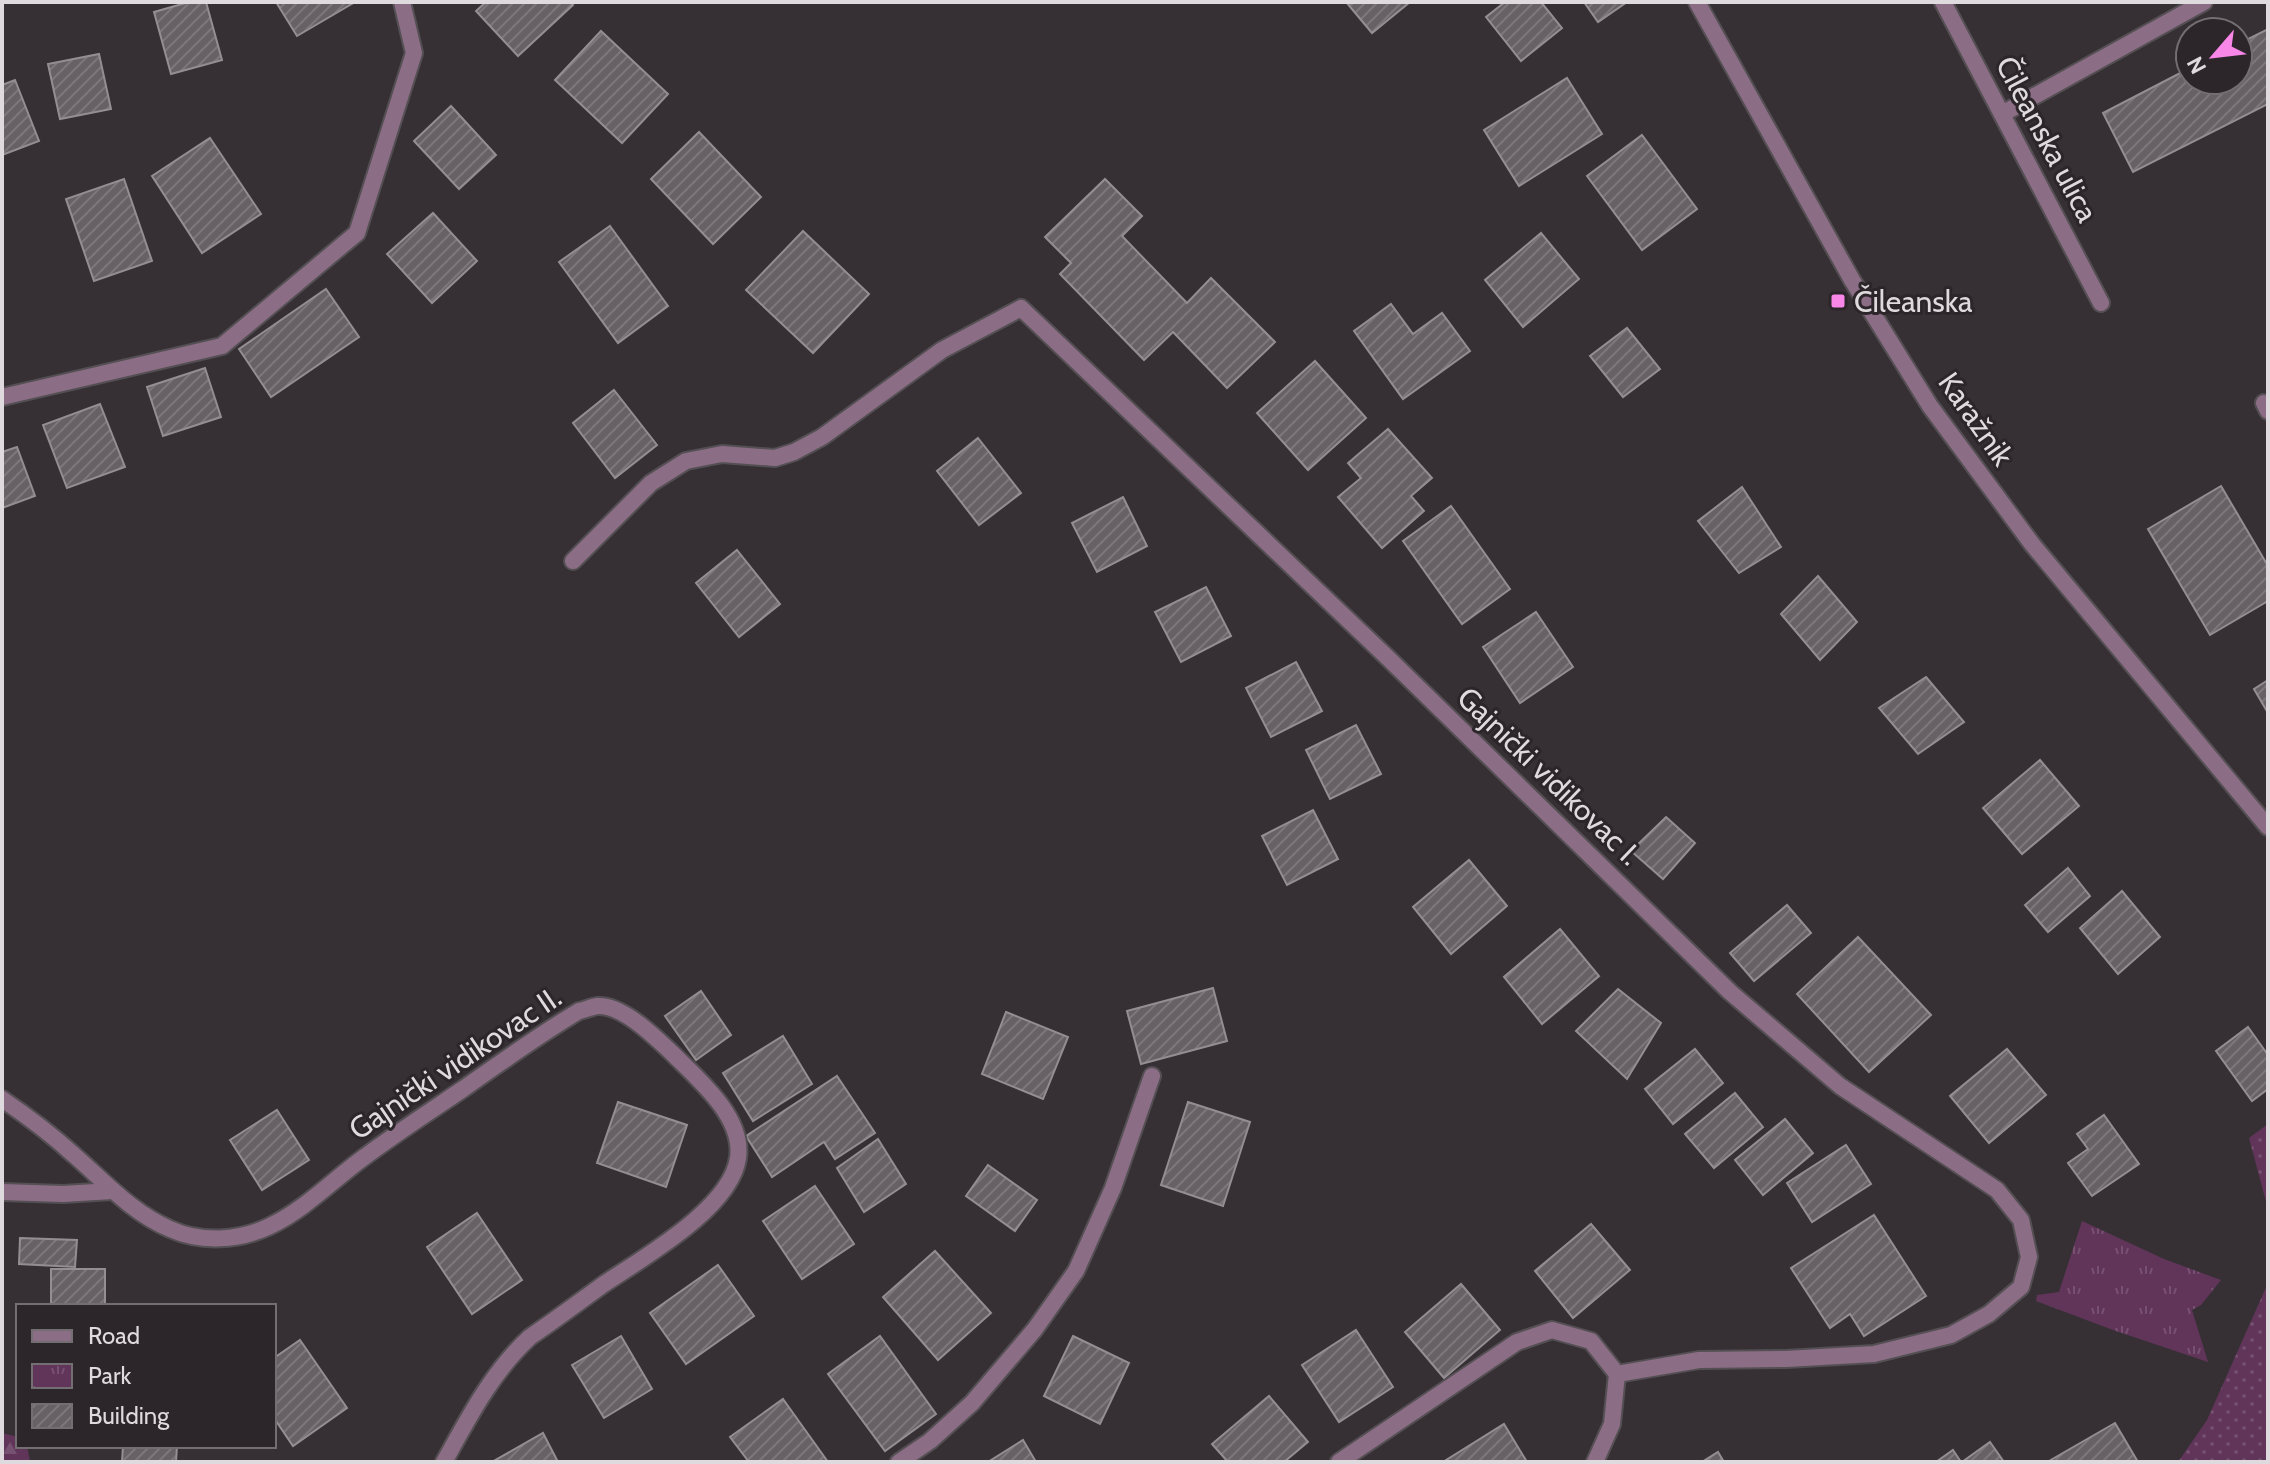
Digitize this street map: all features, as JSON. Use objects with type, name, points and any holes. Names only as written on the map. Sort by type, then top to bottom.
[{"type":"street","points":[[2,397],[222,346],[357,233],[414,53],[402,2]]},
{"type":"street","name":"Karažnik","points":[[1697,2],[1852,280],[1930,406],[2032,544],[2268,827]]},
{"type":"street","name":"Čileanska ulica","points":[[1943,2],[2101,303]]},
{"type":"street","points":[[2002,114],[2200,3]]},
{"type":"street","name":"Gajnički vidikovac I.","points":[[573,561],[651,483],[686,461],[722,454],[775,458],[794,452],[822,437],[942,350],[1021,308],[1388,658],[1730,992],[1840,1086],[1997,1190],[2021,1220],[2029,1257],[2021,1287],[1989,1314],[1951,1335],[1874,1354],[1699,1360],[1617,1374]]},
{"type":"street","name":"Gajnički vidikovac II.","points":[[2,1099],[34,1121],[112,1191],[169,1229],[195,1238],[213,1239],[253,1233],[290,1214],[364,1156],[579,1011],[597,1006],[609,1007],[635,1021],[670,1051],[722,1105],[736,1140],[738,1157],[732,1175],[718,1197],[676,1235],[514,1351],[482,1396],[444,1462]]},
{"type":"street","points":[[899,1462],[930,1441],[972,1403],[1035,1329],[1076,1271],[1113,1188],[1152,1076]]},
{"type":"street","points":[[2,1192],[63,1194],[112,1191]]},
{"type":"street","points":[[1339,1462],[1517,1342],[1552,1330],[1591,1341],[1617,1374],[1612,1424],[1595,1462]]},
{"type":"green space","points":[[2268,1124],[2268,1209],[2249,1138]]},
{"type":"green space","points":[[2082,1221],[2164,1259],[2221,1280],[2201,1305],[2192,1310],[2208,1362],[2036,1301],[2037,1295],[2059,1292]]},
{"type":"green space","points":[[2268,1283],[2268,1462],[2178,1462],[2207,1420]]},
{"type":"green space","points":[[2,1433],[16,1436],[16,1448],[27,1448],[30,1462],[2,1462]]},
{"type":"building","points":[[189,2],[206,2],[222,60],[171,74],[154,12]]},
{"type":"building","points":[[276,2],[355,2],[297,36]]},
{"type":"building","points":[[486,2],[570,2],[573,5],[518,56],[476,11]]},
{"type":"building","points":[[1346,2],[1410,2],[1372,33]]},
{"type":"building","points":[[1505,2],[1541,2],[1562,28],[1521,61],[1486,17]]},
{"type":"building","points":[[1584,2],[1627,2],[1598,22]]},
{"type":"building","points":[[2268,29],[2268,104],[2133,172],[2103,113],[2174,76],[2174,96],[2254,96],[2254,36]]},
{"type":"building","points":[[601,31],[668,94],[622,143],[555,80]]},
{"type":"building","points":[[99,54],[111,109],[60,119],[48,64]]},
{"type":"building","points":[[1567,78],[1602,134],[1519,186],[1484,130]]},
{"type":"building","points":[[15,80],[39,141],[2,155],[2,85]]},
{"type":"building","points":[[451,106],[496,155],[459,189],[414,141]]},
{"type":"building","points":[[699,132],[761,197],[713,244],[651,179]]},
{"type":"building","points":[[1642,135],[1697,209],[1642,250],[1587,176]]},
{"type":"building","points":[[210,138],[261,214],[202,253],[152,176]]},
{"type":"building","points":[[124,179],[152,261],[94,281],[66,199]]},
{"type":"building","points":[[1105,179],[1142,216],[1122,236],[1187,303],[1211,278],[1275,342],[1227,388],[1173,332],[1144,360],[1060,274],[1071,263],[1045,237]]},
{"type":"building","points":[[433,213],[477,261],[432,303],[387,254]]},
{"type":"building","points":[[610,226],[668,306],[618,343],[559,262]]},
{"type":"building","points":[[803,231],[869,294],[813,353],[746,290]]},
{"type":"building","points":[[1541,233],[1579,279],[1523,327],[1485,280]]},
{"type":"building","points":[[326,289],[359,337],[271,397],[239,349]]},
{"type":"building","points":[[1391,304],[1413,334],[1442,313],[1470,351],[1403,399],[1354,331]]},
{"type":"building","points":[[1627,328],[1660,369],[1623,397],[1590,356]]},
{"type":"building","points":[[1315,361],[1366,418],[1308,470],[1257,413]]},
{"type":"building","points":[[205,368],[221,417],[163,436],[147,387]]},
{"type":"building","points":[[614,390],[657,445],[615,478],[573,423]]},
{"type":"building","points":[[100,404],[125,467],[67,488],[43,425]]},
{"type":"building","points":[[1388,429],[1432,478],[1411,496],[1424,511],[1382,548],[1338,497],[1361,478],[1348,463]]},
{"type":"building","points":[[978,438],[1021,493],[979,525],[937,471]]},
{"type":"building","points":[[17,447],[35,496],[2,508],[2,452]]},
{"type":"building","points":[[2221,486],[2268,566],[2268,601],[2210,635],[2148,529]]},
{"type":"building","points":[[1742,487],[1781,547],[1739,573],[1698,521]]},
{"type":"building","points":[[1123,497],[1147,546],[1097,572],[1072,523]]},
{"type":"building","points":[[1451,506],[1510,589],[1462,624],[1403,541]]},
{"type":"building","points":[[737,550],[780,604],[739,637],[696,583]]},
{"type":"building","points":[[1818,576],[1857,622],[1820,660],[1781,614]]},
{"type":"building","points":[[1206,587],[1231,636],[1181,662],[1155,612]]},
{"type":"building","points":[[1536,612],[1573,667],[1520,703],[1483,647]]},
{"type":"building","points":[[1296,662],[1322,711],[1271,737],[1246,688]]},
{"type":"building","points":[[1926,677],[1964,722],[1918,754],[1879,708]]},
{"type":"building","points":[[2268,680],[2268,713],[2254,689]]},
{"type":"building","points":[[1356,725],[1381,774],[1330,799],[1306,750]]},
{"type":"building","points":[[2040,760],[2079,806],[2022,854],[1983,808]]},
{"type":"building","points":[[1313,810],[1338,859],[1287,885],[1262,836]]},
{"type":"building","points":[[1666,817],[1695,843],[1663,879],[1631,851]]},
{"type":"building","points":[[1469,860],[1507,906],[1451,954],[1413,907]]},
{"type":"building","points":[[2068,868],[2090,896],[2048,932],[2025,905]]},
{"type":"building","points":[[2122,891],[2160,937],[2118,974],[2080,928]]},
{"type":"building","points":[[1787,905],[1811,933],[1754,981],[1730,953]]},
{"type":"building","points":[[1560,929],[1599,976],[1542,1024],[1504,977]]},
{"type":"building","points":[[1858,937],[1931,1015],[1869,1072],[1797,994]]},
{"type":"building","points":[[1213,988],[1227,1041],[1141,1064],[1127,1011]]},
{"type":"building","points":[[1618,989],[1661,1023],[1627,1079],[1576,1031]]},
{"type":"building","points":[[701,991],[731,1035],[696,1060],[665,1016]]},
{"type":"building","points":[[1006,1012],[1068,1037],[1043,1099],[982,1074]]},
{"type":"building","points":[[2248,1027],[2268,1055],[2268,1089],[2252,1101],[2216,1051]]},
{"type":"building","points":[[783,1036],[812,1084],[753,1121],[723,1073]]},
{"type":"building","points":[[1695,1049],[1723,1083],[1673,1124],[1645,1089]]},
{"type":"building","points":[[2007,1049],[2046,1095],[1989,1143],[1950,1096]]},
{"type":"building","points":[[837,1076],[875,1133],[835,1159],[824,1142],[772,1177],[746,1136]]},
{"type":"building","points":[[1735,1093],[1763,1127],[1714,1168],[1685,1134]]},
{"type":"building","points":[[618,1102],[687,1125],[666,1187],[597,1163]]},
{"type":"building","points":[[1188,1102],[1250,1122],[1223,1206],[1161,1185]]},
{"type":"building","points":[[277,1110],[309,1160],[262,1190],[230,1140]]},
{"type":"building","points":[[2104,1115],[2139,1164],[2092,1196],[2068,1163],[2088,1149],[2077,1134]]},
{"type":"building","points":[[1785,1119],[1813,1153],[1763,1195],[1735,1160]]},
{"type":"building","points":[[878,1139],[906,1184],[864,1212],[837,1168]]},
{"type":"building","points":[[1846,1145],[1871,1184],[1812,1222],[1787,1183]]},
{"type":"building","points":[[988,1165],[1037,1200],[1015,1231],[966,1196]]},
{"type":"building","points":[[815,1186],[854,1244],[802,1279],[763,1221]]},
{"type":"building","points":[[477,1213],[522,1280],[472,1314],[427,1247]]},
{"type":"building","points":[[1874,1215],[1926,1296],[1864,1336],[1850,1314],[1830,1328],[1791,1268]]},
{"type":"building","points":[[1591,1224],[1630,1270],[1573,1318],[1535,1271]]},
{"type":"building","points":[[20,1238],[77,1240],[75,1267],[19,1264]]},
{"type":"building","points":[[935,1251],[991,1313],[938,1360],[883,1297]]},
{"type":"building","points":[[718,1265],[754,1316],[686,1364],[650,1313]]},
{"type":"building","points":[[51,1269],[105,1269],[105,1304],[51,1304]]},
{"type":"building","points":[[1461,1284],[1500,1330],[1444,1378],[1405,1332]]},
{"type":"building","points":[[1356,1330],[1393,1387],[1339,1422],[1302,1365]]},
{"type":"building","points":[[621,1336],[652,1389],[604,1418],[572,1365]]},
{"type":"building","points":[[880,1336],[936,1414],[885,1451],[828,1374]]},
{"type":"building","points":[[1073,1336],[1129,1363],[1100,1424],[1044,1396]]},
{"type":"building","points":[[300,1340],[347,1408],[293,1446],[276,1421],[276,1357]]},
{"type":"building","points":[[1269,1396],[1308,1442],[1284,1462],[1228,1462],[1212,1444]]},
{"type":"building","points":[[783,1399],[828,1462],[749,1462],[730,1437]]},
{"type":"building","points":[[2115,1423],[2138,1462],[2049,1462],[2049,1461]]},
{"type":"building","points":[[1504,1424],[1527,1462],[1443,1462]]},
{"type":"building","points":[[543,1433],[558,1462],[492,1462]]},
{"type":"building","points":[[1023,1440],[1036,1462],[988,1462]]},
{"type":"building","points":[[1990,1442],[2004,1462],[1962,1462]]},
{"type":"building","points":[[123,1448],[177,1448],[176,1462],[122,1462]]},
{"type":"building","points":[[1953,1450],[1961,1462],[1936,1462]]},
{"type":"building","points":[[1718,1452],[1724,1462],[1702,1462]]},
{"type":"place","name":"Čileanska","points":[[1838,301]]}]
